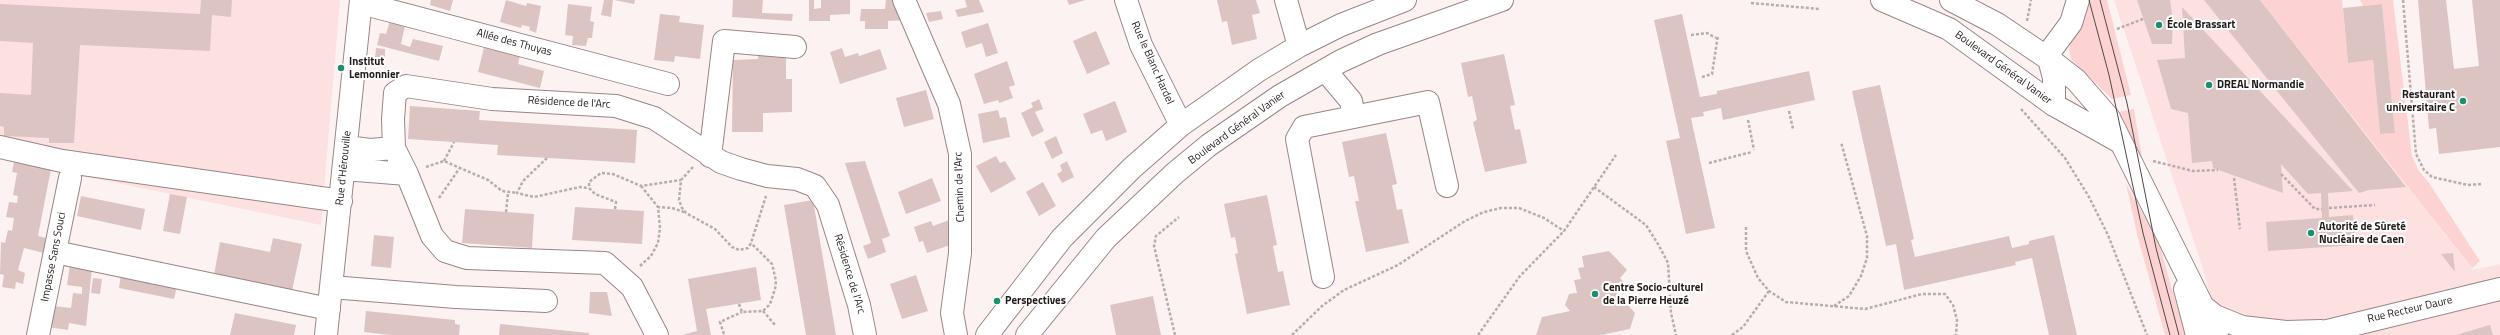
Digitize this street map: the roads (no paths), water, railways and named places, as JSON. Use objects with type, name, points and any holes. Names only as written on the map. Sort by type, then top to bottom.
[{"type":"street","name":"Chemin de l'Arc","points":[[904,0],[948,104],[960,154],[960,253],[952,313],[956,335]]},
{"type":"street","name":"Rue le Blanc Hardel","points":[[1126,0],[1141,45],[1181,125]]},
{"type":"street","points":[[1286,0],[1299,46]]},
{"type":"street","points":[[987,335],[1062,238],[1132,168],[1181,125],[1258,70],[1299,46],[1341,25],[1406,0]]},
{"type":"street","name":"Boulevard Général Vanier","points":[[1027,335],[1106,238],[1175,173],[1209,145],[1274,100],[1325,70],[1378,44],[1502,0]]},
{"type":"street","name":"Boulevard Général Vanier","points":[[1882,0],[1949,29],[2054,105],[2120,142]]},
{"type":"street","points":[[1951,0],[1997,24],[2049,59],[2076,80],[2109,118],[2120,142],[2142,180],[2174,249],[2197,306],[2204,335]]},
{"type":"street","points":[[2054,105],[2054,78],[2049,59],[2054,44],[2071,24],[2078,0]]},
{"type":"street","name":"Allée des Thuyas","points":[[361,2],[668,84]]},
{"type":"street","name":"Rue d'Hérouville","points":[[326,335],[347,147],[361,2]]},
{"type":"street","points":[[708,155],[724,41],[795,47]]},
{"type":"street","points":[[1325,70],[1351,101],[1354,117]]},
{"type":"street","name":"Résidence de l'Arc","points":[[394,148],[393,119],[395,93],[406,86],[492,99],[616,106],[654,118],[672,128],[708,155],[741,169],[772,176],[797,179],[816,186],[828,205],[859,305],[864,335]]},
{"type":"street","points":[[1324,277],[1296,139],[1304,127],[1428,102],[1446,186]]},
{"type":"street","points":[[0,147],[62,161],[341,201]]},
{"type":"street","points":[[347,147],[370,150],[394,148],[406,172],[432,236],[445,251],[467,258],[605,263],[627,280],[657,335]]},
{"type":"street","points":[[344,169],[406,172]]},
{"type":"street","name":"Impasse Sans Souci","points":[[38,335],[70,178]]},
{"type":"street","points":[[54,252],[329,309]]},
{"type":"street","points":[[331,287],[456,297],[546,301]]},
{"type":"street","name":"Rue Recteur Daure","points":[[2197,306],[2215,316],[2242,327],[2279,334],[2316,333],[2500,289]]},
{"type":"street","points":[[2197,306],[2197,335]]},
{"type":"street","points":[[2197,306],[2217,335]]},
{"type":"tram line","points":[[2089,0],[2109,75],[2143,233],[2170,335]]},
{"type":"tram line","points":[[2100,0],[2127,103],[2156,248],[2179,335]]},
{"type":"place","name":"École Brassart","points":[[2159,25]]},
{"type":"place","name":"Institut Lemonnier","points":[[341,68]]},
{"type":"place","name":"DREAL Normandie","points":[[2209,85]]},
{"type":"place","name":"Restaurant universitaire C","points":[[2463,101]]},
{"type":"place","name":"Autorité de Sûreté Nucléaire de Caen","points":[[2311,233]]},
{"type":"place","name":"Centre Socio-culturel de la Pierre Heuzé","points":[[1595,294]]},
{"type":"place","name":"Perspectives","points":[[997,301]]}]
